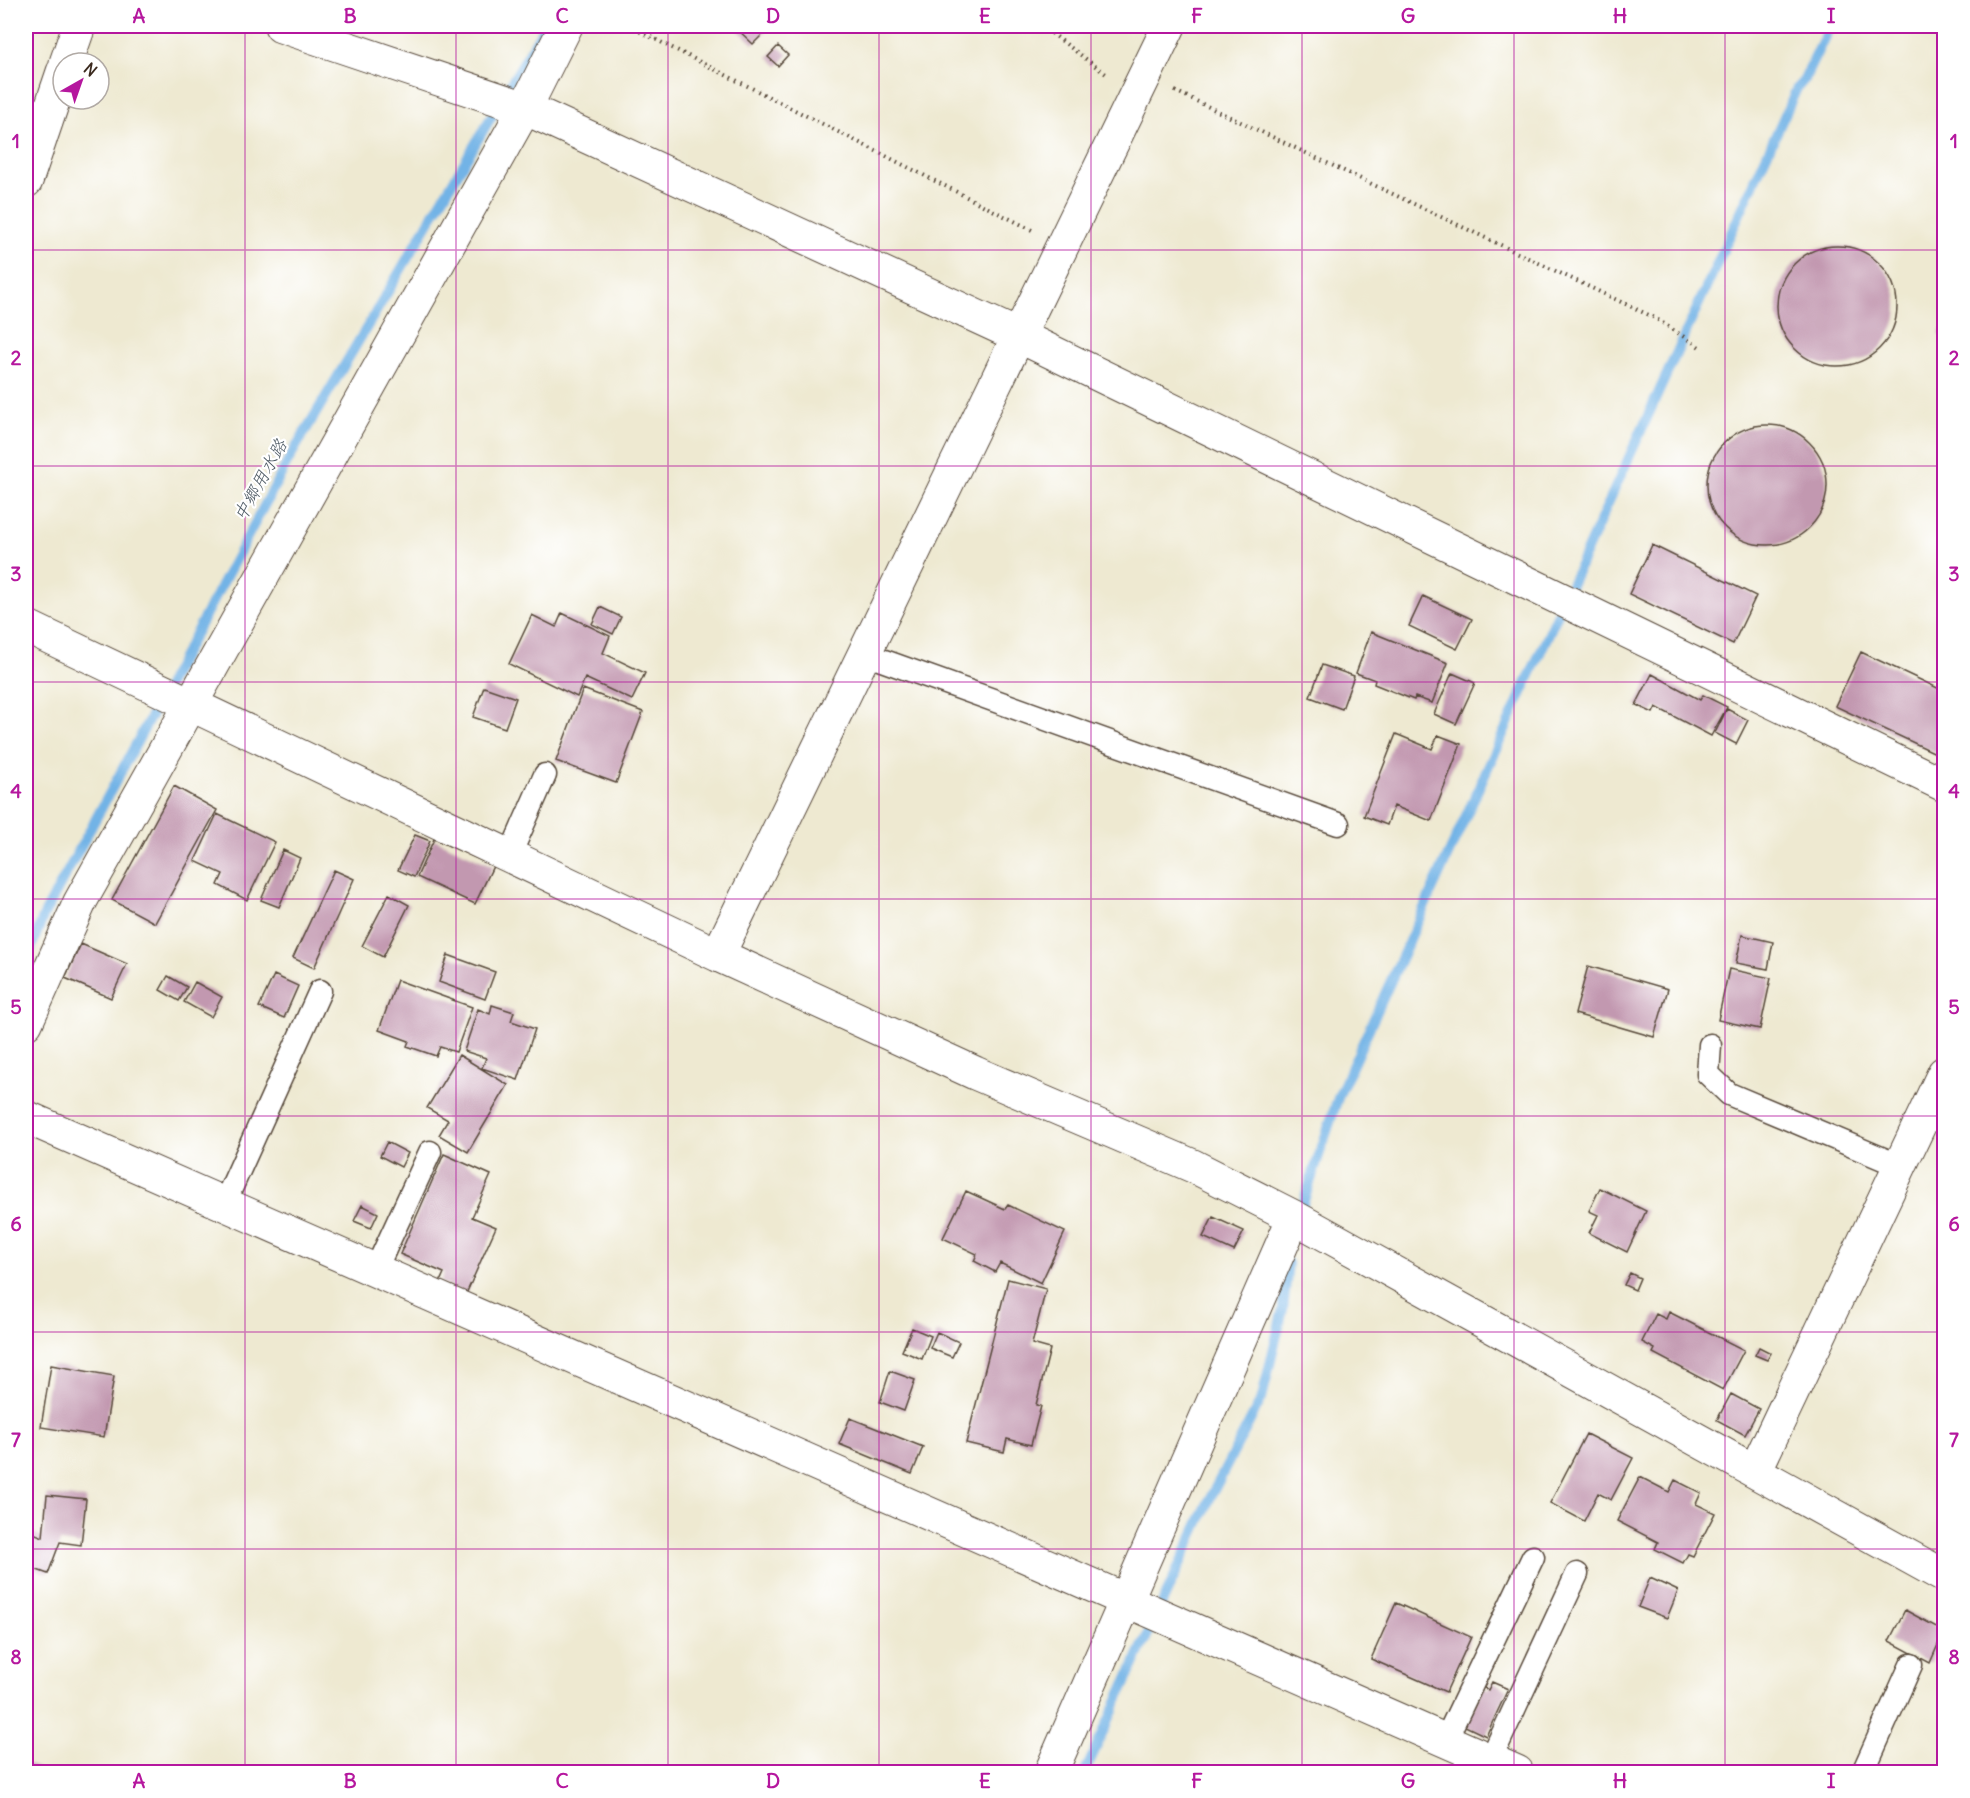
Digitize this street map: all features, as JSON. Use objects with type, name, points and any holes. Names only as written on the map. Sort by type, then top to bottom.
[{"type":"street","points":[[70,51],[79,26]]},
{"type":"street","points":[[281,26],[525,108],[1018,336],[1944,785]]},
{"type":"street","points":[[26,1023],[80,902],[525,108],[566,26]]},
{"type":"street","points":[[718,955],[1169,26]]},
{"type":"street","points":[[26,181],[51,107]]},
{"type":"street","points":[[26,626],[718,955],[975,1073],[1193,1166],[1294,1217],[1944,1576]]},
{"type":"street","points":[[1755,1471],[1944,1073]]},
{"type":"street","points":[[26,1117],[1503,1767]]},
{"type":"street","points":[[1051,1773],[1128,1602],[1294,1217]]},
{"type":"lane","points":[[865,654],[1338,824]]},
{"type":"lane","points":[[509,857],[545,775]]},
{"type":"lane","points":[[224,1204],[320,991]]},
{"type":"lane","points":[[1710,1045],[1708,1074],[1729,1094],[1900,1166]]},
{"type":"lane","points":[[375,1271],[430,1152]]},
{"type":"lane","points":[[1445,1741],[1533,1557]]},
{"type":"lane","points":[[1503,1767],[1577,1574]]},
{"type":"lane","points":[[1863,1773],[1911,1665]]},
{"type":"path","points":[[629,26],[1063,246]]},
{"type":"path","points":[[1042,26],[1140,86],[1655,318],[1701,348]]},
{"type":"building","points":[[734,26],[771,26],[753,44]]},
{"type":"building","points":[[778,46],[788,55],[778,66],[768,57]]},
{"type":"building","points":[[1837,246],[1860,251],[1879,264],[1892,283],[1897,306],[1892,329],[1879,348],[1860,361],[1837,366],[1814,361],[1795,348],[1782,329],[1777,306],[1782,283],[1795,264],[1814,251]]},
{"type":"building","points":[[1944,323],[1944,337],[1939,334]]},
{"type":"building","points":[[1767,425],[1790,430],[1809,443],[1822,462],[1827,485],[1822,508],[1809,527],[1790,540],[1767,545],[1744,540],[1725,527],[1712,508],[1707,485],[1712,462],[1725,443],[1744,430]]},
{"type":"building","points":[[1652,545],[1756,596],[1733,644],[1629,594]]},
{"type":"building","points":[[1423,596],[1472,619],[1457,649],[1409,626]]},
{"type":"building","points":[[600,607],[621,617],[613,634],[592,624]]},
{"type":"building","points":[[562,613],[610,636],[603,653],[645,673],[632,700],[585,678],[577,697],[509,664],[532,615],[556,627]]},
{"type":"building","points":[[1371,632],[1448,663],[1432,703],[1415,697],[1414,700],[1374,684],[1375,680],[1356,673]]},
{"type":"building","points":[[1861,652],[1944,691],[1944,757],[1835,706]]},
{"type":"building","points":[[1322,665],[1354,676],[1342,709],[1310,697]]},
{"type":"building","points":[[1452,673],[1475,683],[1456,724],[1434,714]]},
{"type":"building","points":[[1652,674],[1700,700],[1703,695],[1727,707],[1711,736],[1656,707],[1653,713],[1636,705]]},
{"type":"building","points":[[484,687],[516,698],[505,728],[473,717]]},
{"type":"building","points":[[583,689],[643,712],[616,783],[556,761]]},
{"type":"building","points":[[1727,709],[1748,720],[1736,744],[1715,733]]},
{"type":"building","points":[[1396,734],[1432,749],[1438,735],[1461,744],[1431,821],[1394,806],[1387,825],[1364,816]]},
{"type":"building","points":[[174,786],[217,810],[155,923],[112,900]]},
{"type":"building","points":[[217,814],[275,842],[247,900],[218,885],[223,874],[195,861]]},
{"type":"building","points":[[415,835],[430,841],[414,877],[398,870]]},
{"type":"building","points":[[434,839],[493,866],[475,904],[417,877]]},
{"type":"building","points":[[283,850],[300,858],[279,907],[261,900]]},
{"type":"building","points":[[334,870],[354,879],[314,968],[293,958]]},
{"type":"building","points":[[389,894],[409,905],[383,957],[362,946]]},
{"type":"building","points":[[1742,935],[1773,942],[1768,969],[1736,963]]},
{"type":"building","points":[[81,944],[127,964],[111,998],[65,978]]},
{"type":"building","points":[[448,955],[495,972],[485,999],[439,982]]},
{"type":"building","points":[[1588,966],[1668,989],[1654,1037],[1575,1014]]},
{"type":"building","points":[[1729,969],[1771,978],[1760,1029],[1718,1020]]},
{"type":"building","points":[[274,975],[298,986],[284,1018],[259,1007]]},
{"type":"building","points":[[168,976],[187,987],[179,1001],[160,990]]},
{"type":"building","points":[[397,980],[472,1007],[456,1052],[440,1047],[436,1056],[407,1046],[409,1041],[379,1030]]},
{"type":"building","points":[[195,982],[222,997],[211,1017],[184,1002]]},
{"type":"building","points":[[492,1005],[514,1012],[511,1021],[535,1029],[518,1080],[482,1068],[486,1058],[464,1051],[478,1009],[490,1014]]},
{"type":"building","points":[[459,1055],[508,1085],[468,1152],[439,1135],[448,1120],[427,1108]]},
{"type":"building","points":[[387,1142],[408,1153],[401,1167],[380,1156]]},
{"type":"building","points":[[444,1154],[491,1175],[472,1217],[496,1227],[466,1294],[440,1282],[444,1273],[400,1254]]},
{"type":"building","points":[[1600,1188],[1646,1211],[1627,1252],[1589,1233],[1598,1215],[1589,1211]]},
{"type":"building","points":[[966,1191],[1005,1209],[1008,1205],[1065,1232],[1041,1283],[1000,1263],[995,1272],[974,1261],[977,1254],[943,1238]]},
{"type":"building","points":[[362,1205],[378,1213],[371,1228],[354,1221]]},
{"type":"building","points":[[1213,1217],[1244,1231],[1234,1251],[1203,1237]]},
{"type":"building","points":[[1630,1273],[1640,1278],[1635,1290],[1624,1285]]},
{"type":"building","points":[[1008,1279],[1046,1289],[1032,1344],[1050,1349],[1036,1405],[1041,1406],[1031,1445],[1007,1439],[1004,1452],[966,1443]]},
{"type":"building","points":[[1669,1312],[1744,1350],[1723,1390],[1653,1353],[1655,1349],[1642,1342],[1656,1314],[1666,1319]]},
{"type":"building","points":[[912,1328],[931,1336],[922,1359],[902,1351]]},
{"type":"building","points":[[937,1332],[959,1342],[952,1357],[930,1348]]},
{"type":"building","points":[[1759,1347],[1771,1353],[1767,1360],[1755,1355]]},
{"type":"building","points":[[51,1365],[114,1376],[104,1437],[41,1427]]},
{"type":"building","points":[[890,1371],[915,1380],[904,1411],[880,1402]]},
{"type":"building","points":[[1731,1394],[1759,1409],[1745,1435],[1717,1420]]},
{"type":"building","points":[[850,1418],[923,1447],[912,1474],[839,1444]]},
{"type":"building","points":[[1586,1434],[1633,1458],[1611,1500],[1598,1493],[1584,1521],[1550,1503]]},
{"type":"building","points":[[1640,1477],[1669,1492],[1675,1480],[1701,1493],[1696,1504],[1715,1513],[1693,1556],[1688,1554],[1683,1563],[1655,1549],[1658,1542],[1617,1521]]},
{"type":"building","points":[[47,1495],[86,1499],[81,1545],[60,1542],[48,1574],[26,1566],[26,1530],[43,1537]]},
{"type":"building","points":[[1650,1578],[1678,1591],[1667,1618],[1638,1607]]},
{"type":"building","points":[[1396,1603],[1471,1637],[1446,1692],[1371,1659]]},
{"type":"building","points":[[1905,1610],[1944,1631],[1930,1663],[1889,1641]]},
{"type":"building","points":[[1492,1682],[1508,1689],[1486,1736],[1465,1726],[1483,1687],[1488,1690]]},
{"type":"building","points":[[26,1763],[47,1772],[26,1772]]},
{"type":"waterway","name":"中郷用水路","points":[[26,961],[44,915],[293,452],[545,26]]},
{"type":"waterway","points":[[1299,1216],[1339,1095],[1797,88],[1804,80],[1830,26]]},
{"type":"waterway","points":[[1085,1772],[1212,1494],[1262,1398],[1283,1309],[1288,1263]]}]
